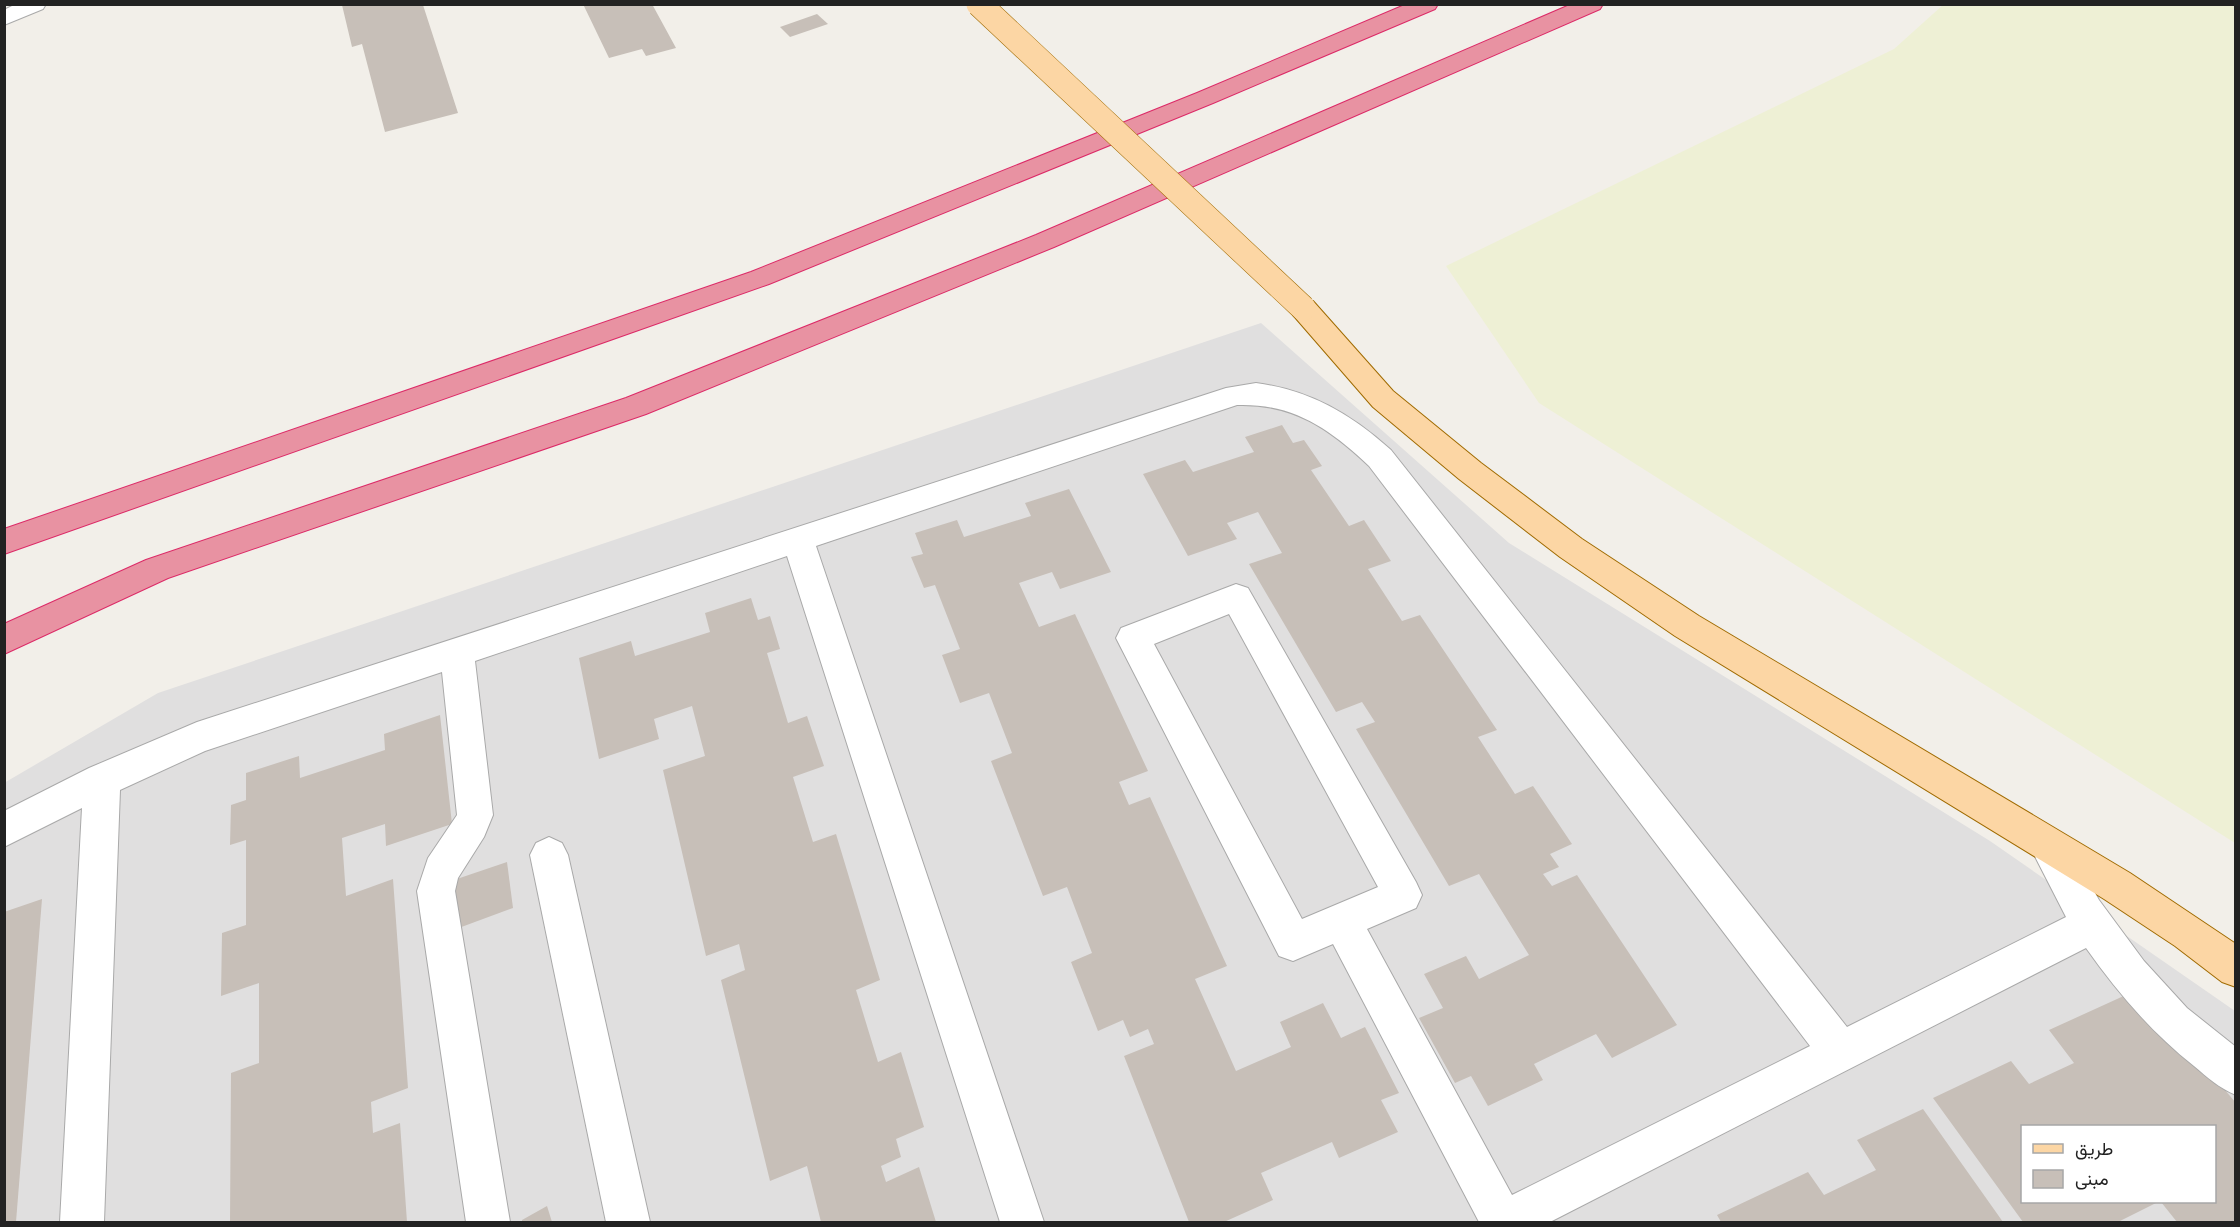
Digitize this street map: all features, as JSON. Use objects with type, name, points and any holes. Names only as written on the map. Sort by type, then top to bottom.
[{"type":"highway","points":[[4,542],[760,278],[1195,102],[1427,4]]},
{"type":"highway","points":[[4,640],[157,569],[647,402],[1045,241],[1592,4]]},
{"type":"main road","points":[[979,4],[1303,308],[1383,399],[1470,471],[1571,548],[1687,626],[2144,904],[2235,968]]},
{"type":"street","points":[[4,18],[35,4]]},
{"type":"street","points":[[4,830],[102,780],[197,738],[1236,395],[1251,393],[1280,396],[1342,425],[1380,458],[1840,1053]]},
{"type":"street","points":[[798,540],[1022,1222]]},
{"type":"street","points":[[1236,597],[1403,895],[1342,921],[1293,942],[1133,638],[1236,597]]},
{"type":"street","points":[[457,653],[476,815],[466,835],[441,870],[436,891],[488,1222]]},
{"type":"street","points":[[82,1222],[102,780]]},
{"type":"street","points":[[2048,845],[2091,925],[2122,967],[2167,1016],[2235,1074]]},
{"type":"street","points":[[549,855],[628,1222]]},
{"type":"street","points":[[1342,921],[1504,1222],[2091,925]]},
{"type":"shaded area","points":[[1261,323],[1509,543],[1990,841],[2235,1011],[2235,1222],[5,1222],[4,783],[158,693]]},
{"type":"green space","points":[[1944,4],[2235,5],[2235,843],[1539,403],[1446,266],[1894,49]]},
{"type":"building","points":[[583,4],[652,4],[676,48],[646,56],[642,49],[609,58]]},
{"type":"building","points":[[342,5],[423,5],[458,113],[385,132],[362,44],[352,47]]},
{"type":"building","points":[[817,14],[828,24],[790,37],[780,27]]},
{"type":"building","points":[[1282,425],[1293,443],[1304,440],[1322,466],[1311,470],[1349,526],[1364,520],[1391,561],[1368,569],[1402,621],[1420,615],[1497,730],[1478,737],[1515,794],[1533,786],[1572,844],[1550,854],[1559,867],[1543,874],[1552,886],[1577,875],[1677,1025],[1612,1058],[1596,1034],[1534,1064],[1543,1080],[1488,1106],[1471,1076],[1455,1083],[1419,1018],[1443,1008],[1424,974],[1466,956],[1479,979],[1529,955],[1479,874],[1449,886],[1356,729],[1375,722],[1362,702],[1336,712],[1249,564],[1282,553],[1258,512],[1227,523],[1237,539],[1188,556],[1143,474],[1185,460],[1193,472],[1254,452],[1245,437]]},
{"type":"building","points":[[1069,489],[1111,572],[1060,589],[1052,572],[1019,583],[1039,627],[1075,614],[1148,771],[1119,782],[1129,805],[1150,797],[1227,966],[1195,979],[1236,1071],[1291,1047],[1280,1022],[1323,1003],[1341,1038],[1365,1027],[1399,1093],[1381,1100],[1398,1132],[1339,1158],[1332,1142],[1261,1173],[1273,1200],[1224,1222],[1189,1222],[1124,1056],[1154,1044],[1148,1029],[1130,1037],[1123,1020],[1098,1031],[1071,962],[1092,953],[1067,887],[1043,896],[991,761],[1012,753],[989,693],[960,703],[942,655],[960,649],[935,585],[924,588],[911,557],[923,554],[915,533],[957,520],[964,537],[1031,516],[1025,503]]},
{"type":"building","points":[[751,598],[758,620],[770,616],[780,649],[767,653],[788,723],[807,716],[824,766],[793,777],[813,842],[836,834],[880,980],[856,990],[878,1062],[901,1052],[924,1127],[896,1139],[901,1157],[881,1166],[886,1182],[919,1167],[936,1222],[821,1222],[807,1166],[770,1181],[721,980],[745,970],[739,944],[706,956],[663,770],[705,756],[692,706],[654,719],[659,739],[599,759],[579,658],[631,641],[635,656],[710,632],[705,613]]},
{"type":"building","points":[[440,715],[452,824],[386,846],[385,824],[342,838],[346,896],[393,879],[408,1088],[371,1102],[373,1133],[400,1123],[407,1222],[230,1222],[231,1073],[259,1063],[259,983],[221,996],[222,933],[246,925],[246,840],[230,845],[231,805],[246,800],[246,773],[299,756],[300,778],[385,750],[384,734]]},
{"type":"building","points":[[507,862],[513,908],[456,929],[451,881]]},
{"type":"building","points":[[42,899],[16,1222],[4,1222],[4,912]]},
{"type":"building","points":[[2139,989],[2236,1103],[2236,1222],[2177,1222],[2162,1203],[2216,1203],[2216,1125],[2021,1125],[2021,1203],[2156,1203],[2118,1222],[2023,1222],[1933,1098],[2011,1061],[2029,1084],[2074,1063],[2049,1030]]},
{"type":"building","points":[[1923,1109],[2003,1222],[1721,1222],[1717,1215],[1808,1172],[1824,1195],[1876,1170],[1857,1140]]},
{"type":"building","points":[[547,1206],[552,1222],[522,1222],[522,1220]]}]
